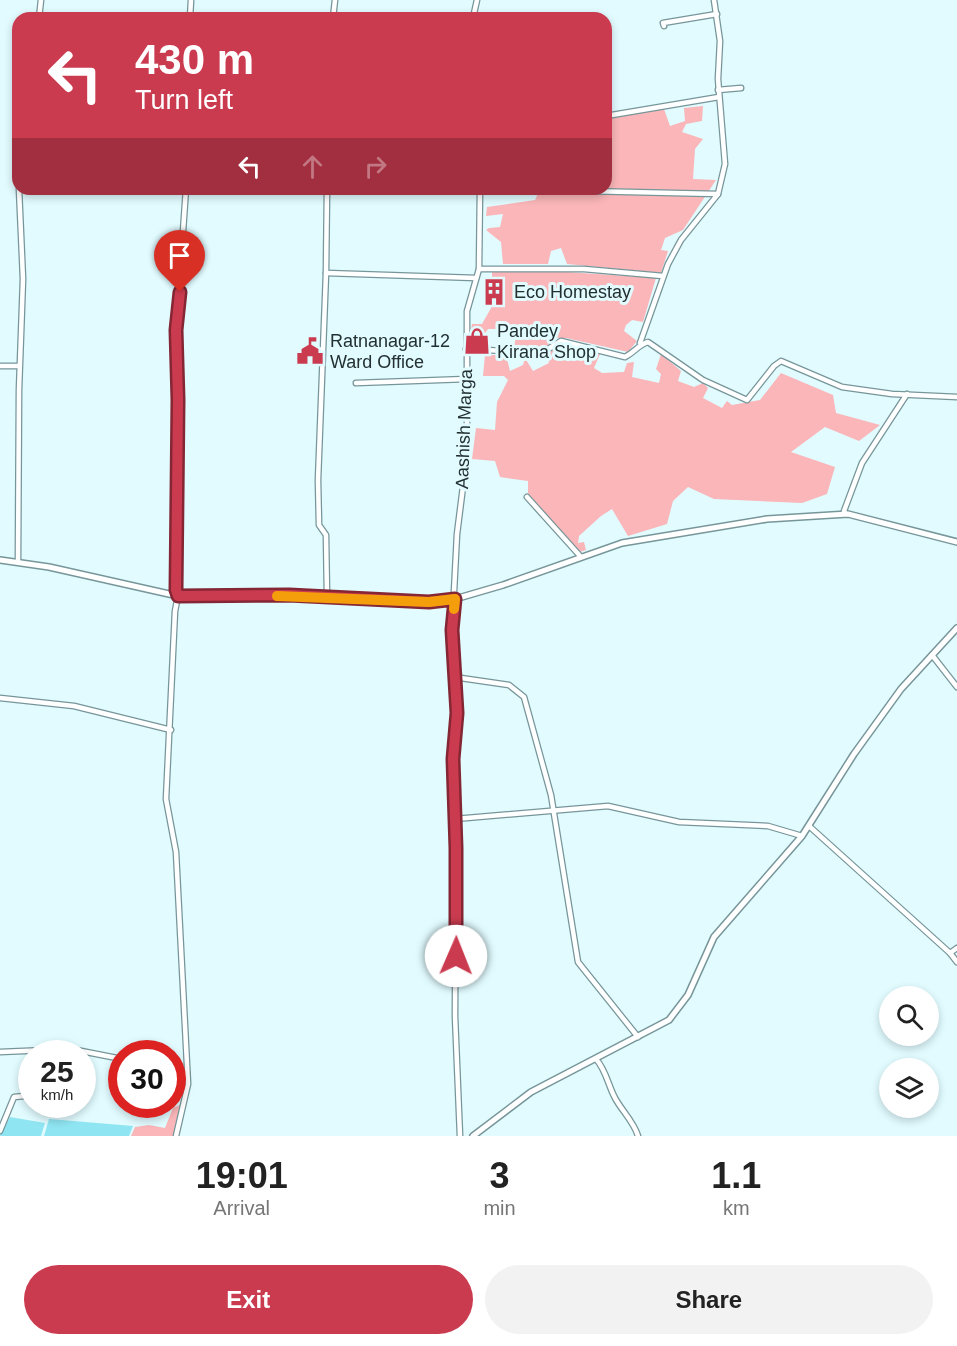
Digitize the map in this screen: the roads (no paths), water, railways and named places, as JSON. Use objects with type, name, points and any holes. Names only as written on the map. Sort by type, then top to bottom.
[{"type":"street","points":[[466,349],[542,353],[561,341],[625,357],[640,344],[663,276],[681,240],[718,194],[725,164],[718,90],[717,14],[714,0]]},
{"type":"street","points":[[664,26],[663,23],[717,14]]},
{"type":"street","points":[[718,90],[741,88]]},
{"type":"street","points":[[612,115],[719,97]]},
{"type":"street","points":[[612,192],[718,194]]},
{"type":"street","points":[[18,562],[19,366],[23,279],[19,195]]},
{"type":"street","points":[[176,1136],[184,1110],[187,1075],[176,852],[166,799],[175,611],[178,596],[176,590],[178,400],[176,330],[186,195]]},
{"type":"street","points":[[327,195],[318,480],[319,525],[326,535],[327,597]]},
{"type":"street","name":"Aashish Marga","points":[[460,1136],[455,1026],[453,759],[457,713],[452,630],[457,534],[467,455],[467,311],[479,269],[480,195]]},
{"type":"street","points":[[479,269],[537,267],[663,276]]},
{"type":"street","points":[[326,273],[476,278]]},
{"type":"street","points":[[640,344],[648,342],[703,380],[738,399],[747,400],[753,395],[774,366],[782,361],[842,387],[957,397]]},
{"type":"street","points":[[0,366],[19,366]]},
{"type":"street","points":[[357,383],[467,379]]},
{"type":"street","points":[[846,514],[844,511],[846,503],[862,463],[908,394]]},
{"type":"street","points":[[527,497],[581,557]]},
{"type":"street","points":[[0,560],[178,596],[327,597],[429,602],[455,599],[622,543],[767,519],[846,514],[957,542]]},
{"type":"street","points":[[473,1136],[531,1092],[669,1020],[678,1010],[714,937],[810,826],[854,754],[901,689],[957,628]]},
{"type":"street","points":[[932,655],[957,687]]},
{"type":"street","points":[[454,677],[509,685],[524,697],[553,810],[578,962],[638,1037]]},
{"type":"street","points":[[0,698],[39,700],[74,706],[171,730]]},
{"type":"street","points":[[455,819],[608,806],[679,822],[768,826],[802,836]]},
{"type":"street","points":[[810,826],[950,953],[957,962]]},
{"type":"street","points":[[950,953],[957,948]]},
{"type":"street","points":[[0,1052],[18,1052]]},
{"type":"street","points":[[596,1059],[603,1066],[616,1101],[636,1128],[638,1136]]},
{"type":"street","points":[[0,1131],[14,1096],[18,1096]]},
{"type":"water","points":[[10,1117],[45,1123],[41,1136],[0,1136]]},
{"type":"water","points":[[49,1119],[133,1126],[129,1136],[44,1136]]},
{"type":"place","name":"Eco Homestay","points":[[494,292]]},
{"type":"place","name":"Pandey Kirana Shop","points":[[477,341]]},
{"type":"place","name":"Ratnanagar-12 Ward Office","points":[[310,351]]}]
